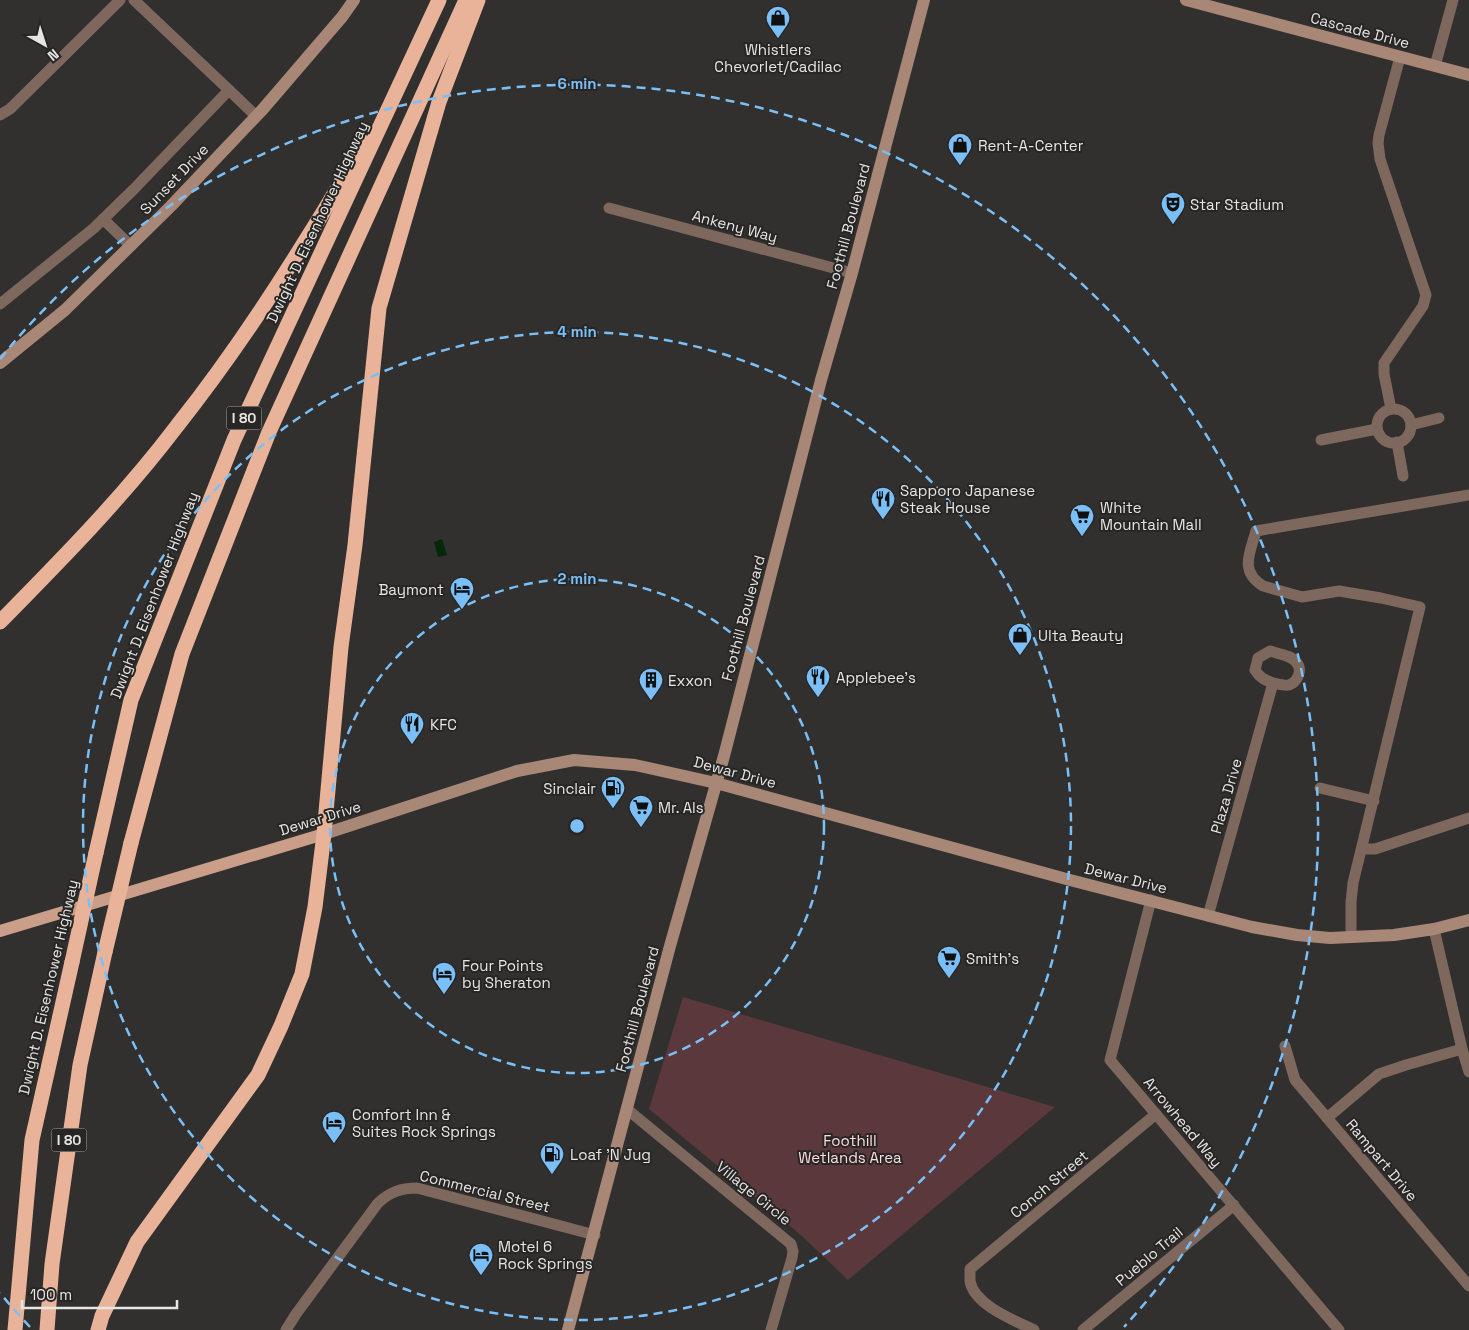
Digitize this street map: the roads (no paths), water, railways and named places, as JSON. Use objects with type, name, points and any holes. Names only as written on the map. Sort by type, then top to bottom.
[{"type":"highway","points":[[0,622],[60,561],[135,478],[177,427],[231,354],[290,266],[340,185],[435,0]]},
{"type":"highway","name":"Dwight D. Eisenhower Highway","points":[[15,1330],[32,1140],[131,700],[234,440],[439,0]]},
{"type":"highway","name":"I 80","points":[[47,1330],[52,1264],[80,1065],[131,843],[182,654],[268,432],[466,0]]},
{"type":"highway","points":[[98,1330],[102,1316],[137,1242],[258,1075],[281,1026],[302,974],[315,907],[324,834],[341,647],[355,545],[379,308],[439,102],[478,0]]},
{"type":"main road","name":"Dewar Drive","points":[[0,931],[324,834]]},
{"type":"street","points":[[0,115],[10,110],[120,0]]},
{"type":"street","points":[[134,0],[256,116]]},
{"type":"street","name":"Sunset Drive","points":[[0,364],[65,310],[171,206],[256,116],[342,17],[354,0]]},
{"type":"street","name":"Foothill Boulevard","points":[[568,1330],[628,1110],[670,946],[716,783],[924,0]]},
{"type":"street","name":"Cascade Drive","points":[[1186,0],[1469,75]]},
{"type":"street","points":[[1435,66],[1453,0]]},
{"type":"street","points":[[1391,409],[1384,374],[1384,363],[1423,306],[1426,295],[1380,159],[1378,143],[1400,57]]},
{"type":"street","points":[[0,304],[104,219],[230,90]]},
{"type":"street","name":"Ankeny Way","points":[[609,208],[852,273]]},
{"type":"street","points":[[104,219],[131,246]]},
{"type":"street","points":[[1387,410],[1402,410],[1408,416],[1410,425],[1407,436],[1393,443],[1386,441],[1380,436],[1377,429],[1377,421],[1381,414],[1387,410]]},
{"type":"street","points":[[1410,425],[1439,418]]},
{"type":"street","points":[[1321,440],[1377,429]]},
{"type":"street","points":[[1397,442],[1403,476]]},
{"type":"street","points":[[1351,937],[1351,892],[1420,607],[1339,591],[1302,597],[1263,586],[1254,579],[1248,568],[1256,531],[1469,495]]},
{"type":"street","name":"Plaza Drive","points":[[1208,916],[1273,683]]},
{"type":"street","name":"Dewar Drive","points":[[324,834],[517,771],[574,760],[635,765],[716,783],[883,830],[1252,927],[1297,935],[1330,938],[1394,935],[1434,929],[1469,920]]},
{"type":"street","points":[[1320,788],[1374,801]]},
{"type":"street","points":[[1362,849],[1375,849],[1469,818]]},
{"type":"street","name":"Arrowhead Way","points":[[1151,900],[1110,1060],[1339,1330]]},
{"type":"street","points":[[1434,929],[1469,1072]]},
{"type":"street","name":"Rampart Drive","points":[[1285,1046],[1295,1080],[1469,1286]]},
{"type":"street","points":[[1327,1118],[1379,1074],[1406,1064],[1462,1049]]},
{"type":"street","name":"Village Circle","points":[[628,1110],[791,1244],[792,1258],[771,1330]]},
{"type":"street","name":"Conch Street","points":[[1034,1330],[996,1311],[977,1295],[970,1282],[970,1269],[1156,1114]]},
{"type":"street","name":"Commercial Street","points":[[286,1330],[378,1203],[395,1191],[417,1188],[594,1235]]},
{"type":"street","name":"Pueblo Trail","points":[[1083,1330],[1234,1205]]},
{"type":"place","name":"Whistlers Chevorlet/Cadilac","points":[[778,39]]},
{"type":"place","name":"Rent-A-Center","points":[[960,166]]},
{"type":"place","name":"Star Stadium","points":[[1173,225]]},
{"type":"place","name":"Sapporo Japanese Steak House","points":[[883,520]]},
{"type":"place","name":"White Mountain Mall","points":[[1082,537]]},
{"type":"place","name":"Baymont","points":[[462,610]]},
{"type":"place","name":"Ulta Beauty","points":[[1020,656]]},
{"type":"place","name":"Applebee's","points":[[818,698]]},
{"type":"place","name":"Exxon","points":[[651,701]]},
{"type":"place","name":"KFC","points":[[412,745]]},
{"type":"place","name":"Sinclair","points":[[613,809]]},
{"type":"place","name":"Mr. Als","points":[[641,828]]},
{"type":"place","name":"Smith's","points":[[949,979]]},
{"type":"place","name":"Four Points by Sheraton","points":[[444,995]]},
{"type":"place","name":"Comfort Inn & Suites Rock Springs","points":[[334,1144]]},
{"type":"place","name":"Loaf 'N Jug","points":[[552,1175]]},
{"type":"place","name":"Motel 6 Rock Springs","points":[[481,1276]]},
{"type":"park label","name":"Foothill Wetlands Area","points":[[850,1148]]}]
